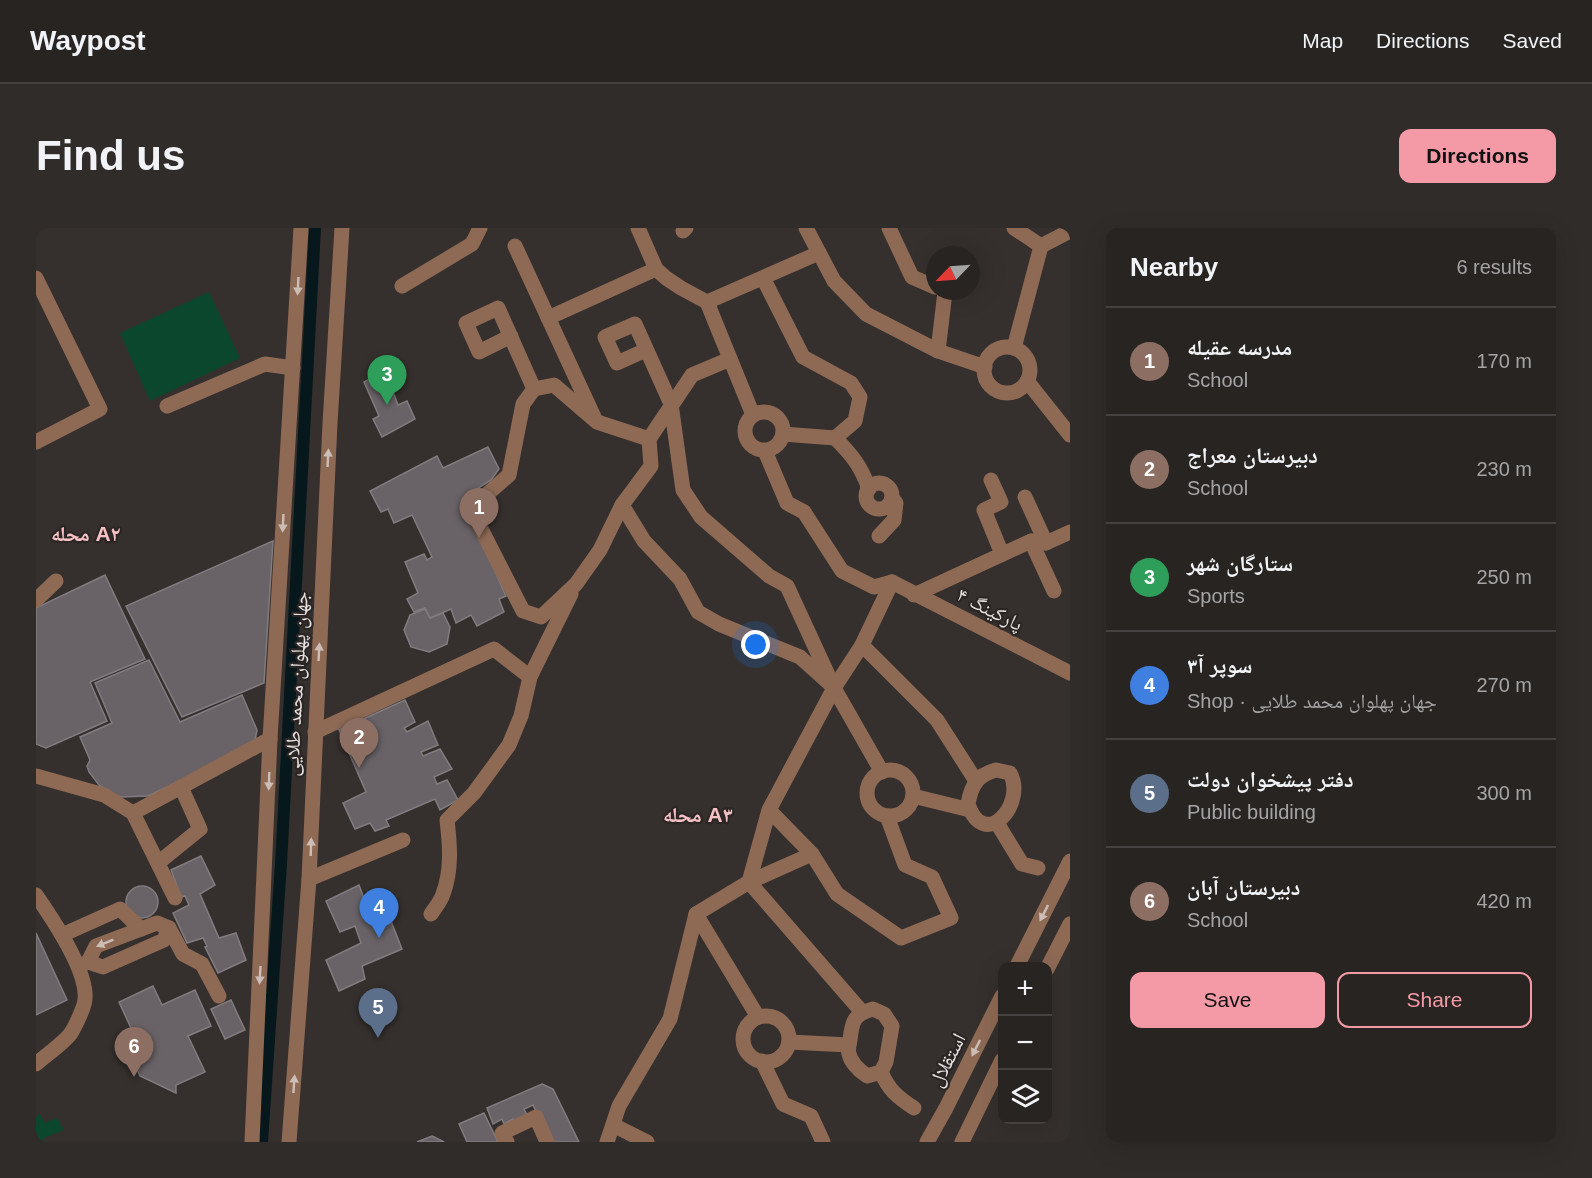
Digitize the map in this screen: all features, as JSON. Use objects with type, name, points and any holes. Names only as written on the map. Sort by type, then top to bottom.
[{"type":"street","name":"جهان پهلوان محمد طلایی","points":[[252,1142],[270,739],[301,228]]},
{"type":"street","name":"جهان پهلوان محمد طلایی","points":[[289,1142],[309,879],[330,423],[342,228]]},
{"type":"street","points":[[402,286],[472,244],[480,228]]},
{"type":"street","points":[[638,228],[656,269],[666,278],[707,302],[753,415]]},
{"type":"street","points":[[806,228],[834,281],[866,314],[938,351],[985,367]]},
{"type":"street","points":[[889,228],[912,277],[926,283]]},
{"type":"street","points":[[1014,228],[1041,246]]},
{"type":"street","points":[[1014,348],[1041,246],[1070,231]]},
{"type":"street","points":[[515,246],[597,422]]},
{"type":"street","points":[[707,302],[819,253]]},
{"type":"street","points":[[548,318],[656,269]]},
{"type":"street","points":[[36,278],[100,409],[36,442]]},
{"type":"street","points":[[763,278],[803,357],[851,383],[860,397],[855,421],[835,438]]},
{"type":"street","points":[[938,351],[944,300]]},
{"type":"street","points":[[511,336],[534,389]]},
{"type":"street","points":[[1007,347],[1014,348],[1027,358],[1030,373],[1027,381],[1017,391],[1004,392],[992,386],[988,381],[985,367],[992,353],[1007,347]]},
{"type":"street","points":[[646,350],[671,404],[683,490],[701,517],[769,576],[787,586],[834,688],[882,772]]},
{"type":"street","points":[[431,914],[443,896],[450,870],[447,820],[474,794],[509,745],[521,716],[530,677],[576,584],[600,550],[622,505],[651,466],[649,439],[692,375],[730,359]]},
{"type":"street","points":[[167,406],[265,364],[293,368]]},
{"type":"street","points":[[1027,381],[1070,435]]},
{"type":"street","points":[[576,584],[541,617],[523,611],[478,523],[476,504],[509,474],[523,404],[534,389],[554,385],[597,422],[649,439]]},
{"type":"street","points":[[765,412],[776,416],[780,421],[783,434],[777,446],[765,451],[753,447],[746,437],[746,425],[753,415],[765,412]]},
{"type":"street","points":[[783,434],[835,438],[853,456],[864,473],[869,489],[876,484],[884,484],[890,490],[892,498],[897,503],[894,520],[879,536]]},
{"type":"street","points":[[765,451],[787,504],[804,512],[842,571],[874,587],[892,582]]},
{"type":"street","points":[[991,480],[1001,502],[984,510],[1002,554]]},
{"type":"street","points":[[1025,497],[1054,591]]},
{"type":"street","points":[[622,505],[644,541],[680,579],[698,612],[719,624],[800,657],[834,688]]},
{"type":"street","points":[[914,595],[1002,554],[1070,532]]},
{"type":"street","points":[[36,600],[56,581]]},
{"type":"street","points":[[750,882],[769,810],[834,688],[862,645],[892,582]]},
{"type":"street","name":"پارکینگ ۴","points":[[892,582],[1070,673]]},
{"type":"street","points":[[862,645],[937,720],[976,781]]},
{"type":"street","points":[[315,732],[494,649],[530,677]]},
{"type":"street","points":[[133,813],[270,739]]},
{"type":"street","points":[[996,770],[1010,773],[1013,778],[1015,786],[1012,803],[997,823],[983,824],[972,815],[968,804],[976,781],[981,776],[996,770]]},
{"type":"street","points":[[882,772],[898,772],[910,781],[913,796],[906,810],[900,814],[887,816],[875,810],[868,798],[868,790],[875,776],[882,772]]},
{"type":"street","points":[[36,776],[104,795],[133,813],[175,898]]},
{"type":"street","points":[[158,863],[200,829],[181,787]]},
{"type":"street","points":[[913,796],[970,810]]},
{"type":"street","points":[[769,810],[813,854],[837,894],[901,938],[951,918],[932,877],[905,865],[887,816]]},
{"type":"street","points":[[997,823],[1022,864],[1038,868]]},
{"type":"street","points":[[309,879],[403,840]]},
{"type":"street","points":[[606,1142],[619,1106],[670,1019],[696,914],[750,882],[813,854]]},
{"type":"street","points":[[1019,962],[1070,861]]},
{"type":"street","points":[[750,882],[862,1012]]},
{"type":"street","points":[[36,895],[83,964],[103,966],[164,940],[169,927]]},
{"type":"street","points":[[62,935],[120,909],[141,929]]},
{"type":"street","points":[[696,914],[758,1017]]},
{"type":"street","points":[[36,1064],[70,1035],[86,1000],[83,964],[96,946],[141,929],[158,923],[169,927],[183,954],[202,964],[219,996]]},
{"type":"street","points":[[1051,962],[1070,924]]},
{"type":"street","name":"استقلال","points":[[927,1142],[998,1004]]},
{"type":"street","points":[[873,1009],[884,1014],[892,1026],[886,1062],[881,1072],[867,1076],[858,1070],[849,1054],[851,1029],[855,1018],[862,1012],[873,1009]]},
{"type":"street","points":[[758,1017],[773,1017],[786,1027],[789,1042],[783,1055],[770,1061],[762,1061],[756,1059],[746,1048],[744,1034],[747,1027],[758,1017]]},
{"type":"street","points":[[789,1042],[849,1045]]},
{"type":"street","points":[[762,1061],[783,1104],[812,1116],[823,1142]]},
{"type":"street","points":[[962,1142],[998,1068]]},
{"type":"street","points":[[881,1072],[887,1086],[899,1099],[914,1108]]},
{"type":"street","points":[[507,1142],[502,1133],[536,1117],[547,1142]]},
{"type":"street","points":[[613,1125],[648,1142]]},
{"type":"green space","points":[[209,292],[240,358],[150,401],[120,333]]},
{"type":"green space","points":[[40,1114],[45,1123],[57,1118],[64,1130],[44,1138],[43,1142],[36,1142],[36,1117]]},
{"type":"building","points":[[385,370],[398,405],[407,401],[415,419],[382,437],[373,419],[379,416],[364,382]]},
{"type":"building","points":[[488,447],[499,469],[491,480],[472,492],[465,504],[506,596],[499,599],[504,612],[477,626],[471,615],[456,623],[451,609],[430,618],[425,608],[414,612],[407,599],[418,593],[405,562],[424,554],[427,560],[432,557],[412,515],[394,523],[388,509],[381,512],[370,491],[437,456],[443,468]]},
{"type":"building","points":[[273,541],[264,683],[182,717],[126,606]]},
{"type":"building","points":[[105,575],[145,659],[90,682],[107,721],[46,748],[36,744],[36,608]]},
{"type":"building","points":[[425,609],[430,618],[443,613],[450,627],[447,644],[429,652],[411,647],[404,630],[410,615]]},
{"type":"building","points":[[149,660],[180,722],[242,695],[257,730],[254,745],[148,796],[121,797],[111,794],[99,785],[89,772],[87,766],[90,760],[80,737],[112,723],[95,683]]},
{"type":"building","points":[[405,700],[415,722],[404,728],[407,732],[428,721],[438,745],[421,752],[423,756],[440,749],[452,769],[434,777],[437,784],[447,780],[458,800],[440,810],[435,799],[386,820],[389,826],[375,831],[370,823],[355,829],[343,803],[366,792],[339,730]]},
{"type":"building","points":[[201,856],[215,885],[200,894],[219,938],[236,933],[246,960],[218,973],[203,938],[187,943],[173,913],[189,905],[185,896],[181,897],[171,870]]},
{"type":"building","points":[[359,885],[373,923],[389,916],[402,949],[362,966],[365,979],[339,991],[326,960],[361,943],[355,926],[340,932],[326,901]]},
{"type":"building","points":[[142,886],[153,891],[158,902],[153,913],[142,918],[131,913],[126,902],[131,891]]},
{"type":"building","points":[[36,933],[67,1000],[36,1015]]},
{"type":"building","points":[[153,986],[162,1005],[195,990],[211,1026],[188,1036],[205,1072],[176,1085],[176,1093],[140,1076],[125,1044],[136,1039],[119,1002]]},
{"type":"building","points":[[231,1000],[245,1030],[225,1039],[211,1009]]},
{"type":"building","points":[[542,1084],[553,1089],[579,1142],[550,1142],[533,1105],[524,1109],[528,1117],[516,1122],[513,1119],[504,1124],[502,1119],[493,1124],[487,1108]]},
{"type":"building","points":[[484,1113],[498,1142],[467,1142],[459,1124]]},
{"type":"building","points":[[432,1136],[444,1142],[417,1142]]},
{"type":"waterway","points":[[262,1142],[281,864],[315,228]]},
{"type":"place","name":"ستارگان شهر","points":[[387,405]]},
{"type":"place","name":"مدرسه عقیله","points":[[479,538]]},
{"type":"place","name":"دبیرستان معراج","points":[[359,768]]},
{"type":"place","name":"سوپر آ۳","points":[[379,938]]},
{"type":"place","name":"دفتر پیشخوان دولت","points":[[378,1038]]},
{"type":"place","name":"دبیرستان آبان","points":[[134,1077]]},
{"type":"district","name":"محله A۲","points":[[86,534]]},
{"type":"district","name":"محله A۳","points":[[698,815]]}]
